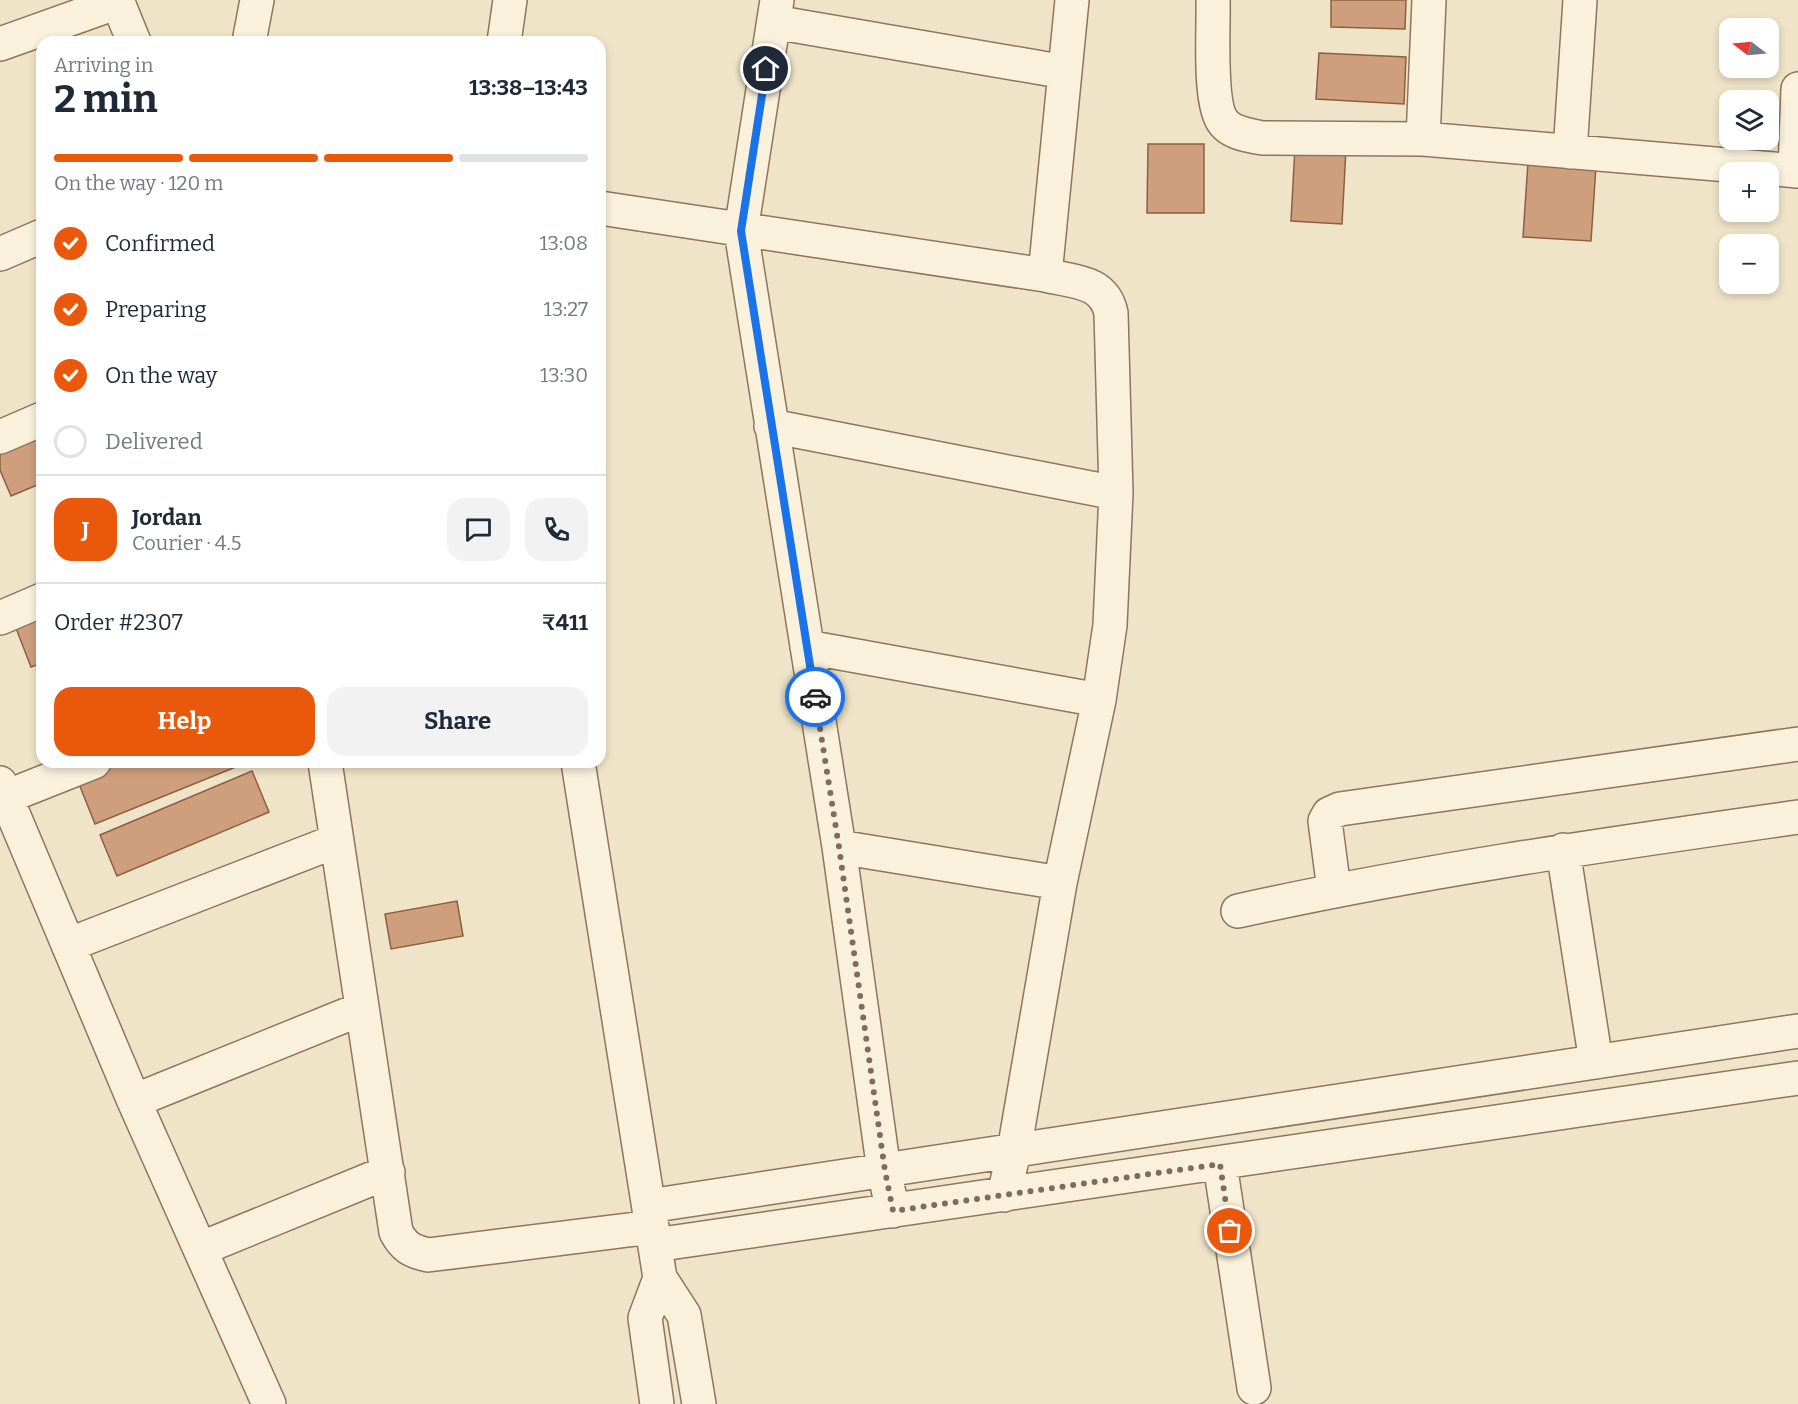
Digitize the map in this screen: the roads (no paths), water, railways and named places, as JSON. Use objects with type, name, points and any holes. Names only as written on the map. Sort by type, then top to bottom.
[{"type":"street","points":[[250,36],[257,0]]},
{"type":"street","points":[[505,36],[510,0]]},
{"type":"street","points":[[1045,275],[1072,0]]},
{"type":"street","points":[[1214,0],[1215,108],[1224,124],[1237,133],[1262,138],[1423,139],[1796,171],[1798,89]]},
{"type":"street","points":[[1423,139],[1429,0]]},
{"type":"street","points":[[1570,152],[1580,0]]},
{"type":"street","points":[[0,44],[117,1],[132,36]]},
{"type":"street","points":[[893,1211],[885,1171],[839,847],[741,231],[775,11],[1065,72]]},
{"type":"street","points":[[606,209],[1045,275],[1092,286],[1102,291],[1108,300],[1112,312],[1116,493],[1110,625],[1099,700],[1060,883],[1014,1151],[1004,1195]]},
{"type":"street","points":[[0,254],[36,239]]},
{"type":"street","points":[[0,437],[36,422]]},
{"type":"street","points":[[771,426],[1116,493]]},
{"type":"street","points":[[0,618],[36,603]]},
{"type":"street","points":[[807,647],[1099,700]]},
{"type":"street","points":[[1334,890],[1325,821],[1329,814],[1340,809],[1798,744]]},
{"type":"street","points":[[74,768],[3,790],[134,1101],[269,1404]]},
{"type":"street","points":[[326,768],[396,1232],[403,1245],[413,1252],[428,1255],[652,1226],[893,1211],[1798,1078]]},
{"type":"street","points":[[579,768],[660,1278],[684,1315],[699,1404]]},
{"type":"street","points":[[1238,911],[1334,890],[1563,850],[1798,817]]},
{"type":"street","points":[[68,945],[336,841]]},
{"type":"street","points":[[839,847],[1060,883]]},
{"type":"street","points":[[1563,850],[1596,1062]]},
{"type":"street","points":[[134,1101],[361,1009]]},
{"type":"street","points":[[652,1226],[885,1171],[1798,1031]]},
{"type":"street","points":[[1220,1164],[1254,1388]]},
{"type":"street","points":[[200,1249],[388,1172]]},
{"type":"street","points":[[657,1404],[645,1318],[660,1278]]}]
